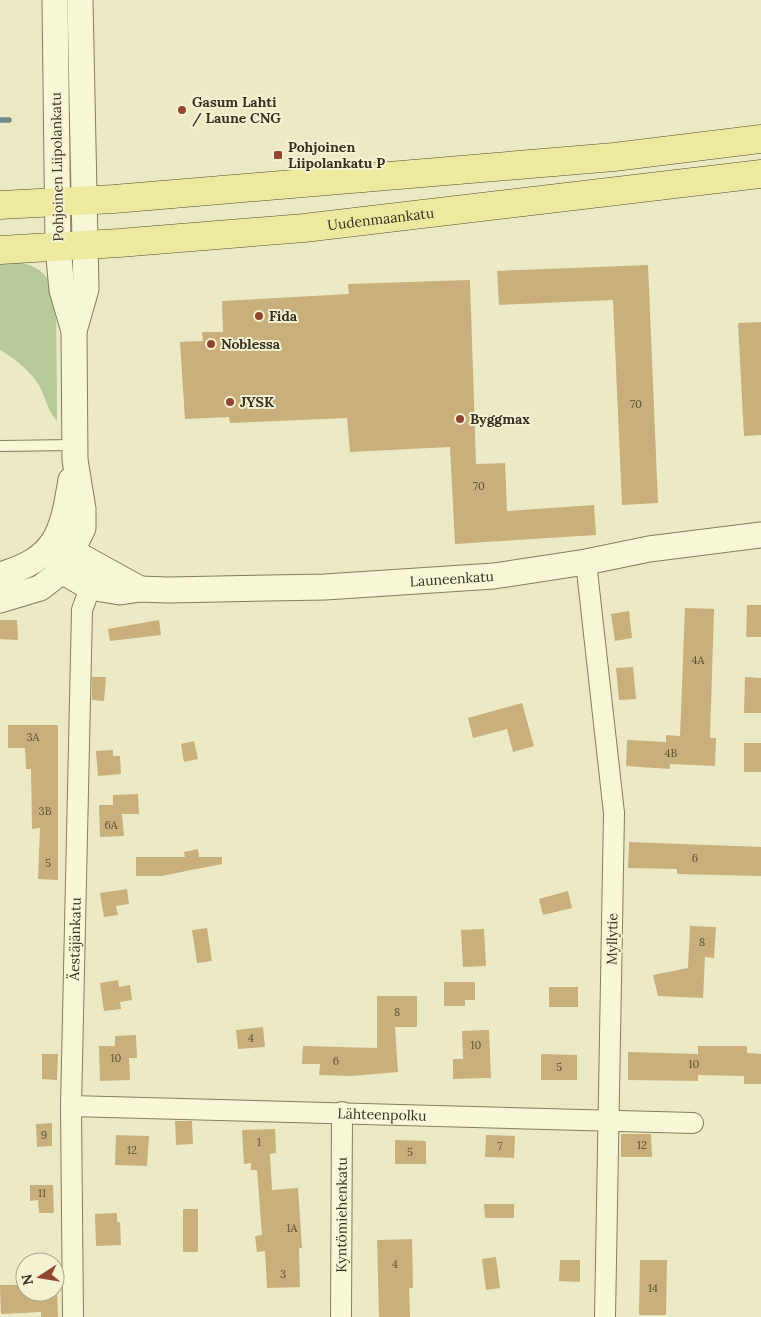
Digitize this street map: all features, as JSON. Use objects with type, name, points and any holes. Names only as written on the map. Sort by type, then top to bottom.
[{"type":"main road","points":[[0,205],[85,200],[614,157],[761,139]]},
{"type":"main road","name":"Uudenmaankatu","points":[[0,250],[304,228],[761,174]]},
{"type":"street","name":"Pohjoinen Liipolankatu","points":[[55,0],[58,247],[62,290],[74,331],[75,452],[63,525],[62,557]]},
{"type":"street","name":"Pohjoinen Liipolankatu","points":[[74,331],[86,289],[80,0]]},
{"type":"street","name":"Launeenkatu","points":[[62,557],[120,592],[140,588],[168,590],[325,587],[494,576],[586,562],[649,549],[761,535]]},
{"type":"street","points":[[0,575],[62,557]]},
{"type":"street","points":[[0,600],[40,588],[62,557]]},
{"type":"street","name":"Myllytie","points":[[586,562],[614,814],[605,1317]]},
{"type":"street","name":"Äestäjänkatu","points":[[73,1317],[72,1106],[82,610],[94,576]]},
{"type":"street","name":"Lähteenpolku","points":[[72,1106],[693,1123]]},
{"type":"street","name":"Kyntömiehenkatu","points":[[341,1317],[342,1112]]},
{"type":"lane","points":[[0,446],[75,452]]},
{"type":"green space","points":[[0,261],[18,262],[33,266],[45,275],[56,290],[57,421],[49,409],[40,387],[32,376],[17,361],[0,350]]},
{"type":"building","points":[[648,265],[658,503],[622,505],[613,300],[499,305],[497,271]]},
{"type":"building","points":[[470,280],[476,464],[505,463],[507,511],[594,505],[596,535],[455,544],[450,447],[350,452],[347,418],[230,423],[229,417],[185,419],[180,342],[203,341],[202,332],[223,332],[222,301],[349,294],[348,284]]},
{"type":"building","points":[[761,322],[761,435],[744,436],[738,323]]},
{"type":"building","points":[[747,605],[761,605],[761,637],[746,637]]},
{"type":"building","points":[[685,608],[714,609],[710,738],[716,738],[715,766],[670,764],[670,769],[626,766],[627,740],[666,742],[666,735],[680,736]]},
{"type":"building","points":[[629,611],[632,638],[615,641],[611,614]]},
{"type":"building","points":[[0,620],[17,620],[18,640],[0,639]]},
{"type":"building","points":[[159,620],[161,635],[110,641],[108,629]]},
{"type":"building","points":[[633,667],[636,699],[619,700],[616,668]]},
{"type":"building","points":[[92,677],[106,677],[104,701],[92,700]]},
{"type":"building","points":[[745,677],[761,678],[761,713],[744,713]]},
{"type":"building","points":[[522,703],[534,746],[513,752],[507,729],[473,738],[468,718]]},
{"type":"building","points":[[8,725],[58,725],[58,880],[38,879],[40,828],[32,829],[31,769],[26,769],[25,748],[8,748]]},
{"type":"building","points":[[194,741],[198,759],[184,762],[181,744]]},
{"type":"building","points":[[744,743],[761,743],[761,772],[744,772]]},
{"type":"building","points":[[113,750],[113,756],[120,756],[121,774],[98,776],[96,751]]},
{"type":"building","points":[[138,794],[139,814],[122,814],[124,836],[100,837],[99,805],[113,805],[113,795]]},
{"type":"building","points":[[629,842],[761,847],[761,876],[677,874],[677,869],[628,868]]},
{"type":"building","points":[[198,849],[199,857],[222,857],[222,864],[161,876],[136,876],[136,857],[185,857],[184,852]]},
{"type":"building","points":[[127,889],[129,904],[116,906],[118,915],[104,917],[100,893]]},
{"type":"building","points":[[568,891],[572,908],[543,915],[539,899]]},
{"type":"building","points":[[690,926],[716,927],[714,958],[705,957],[703,998],[658,996],[653,975],[688,968]]},
{"type":"building","points":[[207,928],[212,961],[197,963],[192,930]]},
{"type":"building","points":[[484,929],[486,966],[463,967],[461,930]]},
{"type":"building","points":[[118,980],[119,987],[130,985],[132,1000],[120,1002],[121,1009],[104,1011],[100,983]]},
{"type":"building","points":[[444,982],[475,982],[475,1000],[465,1000],[465,1006],[444,1006]]},
{"type":"building","points":[[549,987],[578,987],[578,1007],[549,1007]]},
{"type":"building","points":[[377,996],[417,996],[417,1027],[395,1027],[398,1072],[351,1076],[319,1075],[320,1064],[302,1064],[303,1046],[377,1048]]},
{"type":"building","points":[[263,1027],[265,1047],[238,1049],[236,1030]]},
{"type":"building","points":[[489,1030],[491,1078],[453,1079],[453,1059],[463,1059],[462,1031]]},
{"type":"building","points":[[136,1035],[137,1058],[129,1058],[130,1080],[100,1081],[99,1046],[115,1046],[115,1036]]},
{"type":"building","points":[[698,1046],[747,1046],[747,1053],[761,1054],[761,1084],[744,1084],[744,1076],[698,1075],[698,1081],[628,1080],[628,1052],[698,1054]]},
{"type":"building","points":[[42,1054],[58,1054],[57,1080],[42,1079]]},
{"type":"building","points":[[541,1054],[577,1055],[577,1080],[541,1080]]},
{"type":"building","points":[[175,1121],[192,1121],[193,1144],[176,1145]]},
{"type":"building","points":[[52,1123],[52,1146],[37,1147],[36,1124]]},
{"type":"building","points":[[275,1129],[276,1153],[270,1154],[272,1190],[298,1188],[302,1248],[299,1248],[300,1287],[267,1288],[265,1251],[257,1252],[255,1236],[262,1235],[257,1170],[251,1170],[251,1163],[244,1164],[242,1130]]},
{"type":"building","points":[[621,1134],[651,1134],[652,1157],[621,1157]]},
{"type":"building","points":[[116,1135],[149,1136],[147,1166],[115,1165]]},
{"type":"building","points":[[486,1135],[515,1136],[514,1158],[485,1157]]},
{"type":"building","points":[[395,1140],[426,1141],[426,1164],[395,1164]]},
{"type":"building","points":[[30,1185],[53,1185],[54,1213],[39,1213],[38,1200],[30,1201]]},
{"type":"building","points":[[484,1204],[514,1204],[514,1218],[485,1218]]},
{"type":"building","points":[[183,1209],[198,1209],[198,1252],[183,1252]]},
{"type":"building","points":[[117,1213],[117,1222],[120,1222],[121,1245],[96,1246],[95,1214]]},
{"type":"building","points":[[412,1239],[413,1288],[409,1288],[410,1317],[379,1317],[377,1240]]},
{"type":"building","points":[[496,1257],[500,1288],[486,1290],[482,1259]]},
{"type":"building","points":[[560,1260],[580,1260],[580,1282],[559,1281]]},
{"type":"building","points":[[640,1260],[667,1260],[666,1315],[639,1315]]},
{"type":"building","points":[[0,1285],[15,1285],[15,1302],[57,1302],[58,1317],[41,1317],[41,1312],[1,1314]]},
{"type":"waterway","points":[[0,120],[9,120]]},
{"type":"place","name":"Gasum Lahti / Laune CNG","points":[[182,110]]},
{"type":"place","name":"Pohjoinen Liipolankatu P","points":[[278,155]]},
{"type":"place","name":"Fida","points":[[259,316]]},
{"type":"place","name":"Noblessa","points":[[211,344]]},
{"type":"place","name":"JYSK","points":[[230,402]]},
{"type":"place","name":"Byggmax","points":[[460,419]]}]
